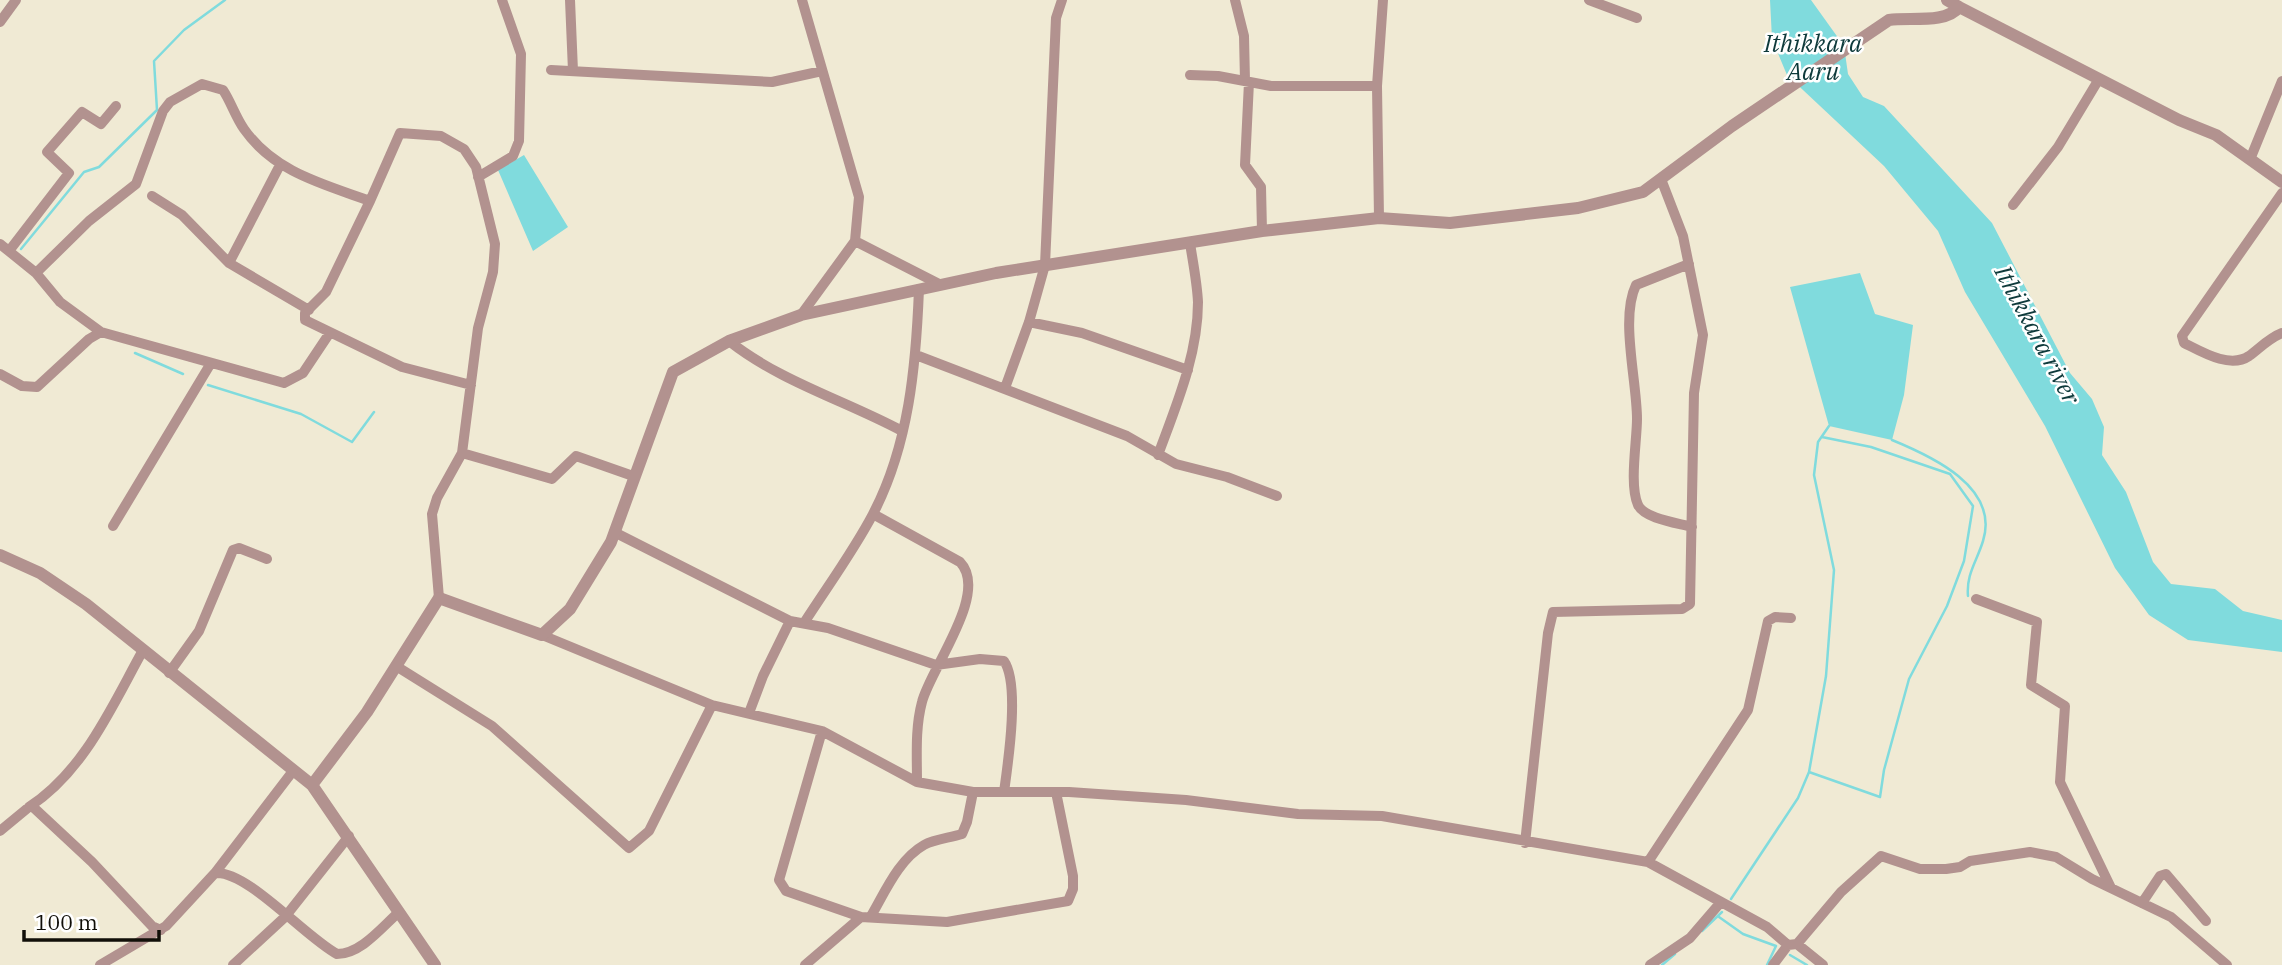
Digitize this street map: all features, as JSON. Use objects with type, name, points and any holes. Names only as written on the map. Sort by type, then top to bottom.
[{"type":"street","points":[[0,22],[16,0]]},
{"type":"street","points":[[478,177],[513,156],[519,141],[521,54],[502,0]]},
{"type":"street","points":[[570,0],[573,71]]},
{"type":"street","points":[[802,0],[859,197],[855,240],[802,315]]},
{"type":"street","points":[[1005,388],[1029,322],[1045,265],[1056,18],[1062,0]]},
{"type":"street","points":[[1236,0],[1244,36],[1247,81],[1245,165],[1247,171],[1260,183],[1262,231]]},
{"type":"street","points":[[1379,218],[1377,86],[1383,0]]},
{"type":"street","points":[[1589,0],[1637,18]]},
{"type":"street","points":[[542,635],[570,609],[611,542],[673,372],[729,341],[802,315],[1045,265],[1262,231],[1379,218],[1450,223],[1578,208],[1643,192],[1889,20],[1914,17],[1944,19],[1953,3],[2179,120],[2216,135],[2251,157],[2282,182]]},
{"type":"street","points":[[551,70],[772,82],[822,71]]},
{"type":"street","points":[[1190,75],[1323,88],[1377,86]]},
{"type":"street","points":[[2013,205],[2058,147],[2099,79]]},
{"type":"street","points":[[2251,157],[2282,81]]},
{"type":"street","points":[[36,273],[89,221],[136,184],[163,111],[170,102],[188,90],[211,84],[223,90],[246,132],[280,165],[299,176],[370,201]]},
{"type":"street","points":[[116,106],[101,124],[82,112],[47,152],[69,173],[4,247],[36,273],[60,302],[101,332],[278,383],[292,382],[314,360],[329,334]]},
{"type":"street","points":[[312,785],[367,712],[439,598],[432,514],[437,498],[462,453],[471,385],[478,328],[496,257],[478,177],[471,158],[455,142],[440,136],[406,132],[395,139],[370,201],[326,292],[309,310],[305,320],[329,334],[423,375],[471,385]]},
{"type":"street","points":[[229,263],[280,165]]},
{"type":"street","points":[[1525,843],[1551,616],[1558,611],[1686,608],[1690,597],[1694,393],[1703,335],[1683,236],[1661,179]]},
{"type":"street","points":[[2282,193],[2182,336],[2184,343],[2193,348],[2223,360],[2236,361],[2246,359],[2282,333]]},
{"type":"street","points":[[152,196],[182,215],[229,263],[309,310]]},
{"type":"street","points":[[855,240],[941,285]]},
{"type":"street","points":[[1158,455],[1188,370],[1198,305],[1190,243]]},
{"type":"street","points":[[1689,264],[1636,285],[1630,309],[1637,417],[1637,499],[1642,510],[1648,514],[1692,527]]},
{"type":"street","points":[[804,623],[873,514],[897,455],[916,355],[919,289]]},
{"type":"street","points":[[1029,322],[1082,332],[1188,370]]},
{"type":"street","points":[[0,374],[22,386],[37,387],[89,339],[101,332]]},
{"type":"street","points":[[729,341],[755,362],[788,380],[866,412],[902,431]]},
{"type":"street","points":[[916,355],[1127,436],[1176,464],[1227,477],[1277,496]]},
{"type":"street","points":[[113,526],[211,363]]},
{"type":"street","points":[[462,453],[552,479],[576,456],[633,476]]},
{"type":"street","points":[[873,514],[964,566],[967,583],[959,625],[936,665],[918,722],[917,782]]},
{"type":"street","points":[[614,532],[790,621],[828,628],[936,665],[999,659],[1008,667],[1011,725],[1004,792]]},
{"type":"street","points":[[169,673],[199,631],[233,550],[239,548],[267,559]]},
{"type":"street","points":[[0,555],[40,573],[86,604],[142,652],[312,785],[435,965]]},
{"type":"street","points":[[439,598],[542,635],[712,705],[822,731],[917,782],[973,792],[1056,792],[1186,800],[1298,814],[1382,816],[1525,843],[1648,862],[1767,927],[1823,965]]},
{"type":"street","points":[[1976,599],[2037,622],[2029,680],[2035,689],[2065,706],[2060,782],[2111,888]]},
{"type":"street","points":[[1648,862],[1744,718],[1768,621],[1774,617],[1791,618]]},
{"type":"street","points":[[749,713],[763,676],[790,621]]},
{"type":"street","points":[[0,831],[48,794],[89,746],[142,652]]},
{"type":"street","points":[[396,666],[492,726],[629,848],[649,831],[712,705]]},
{"type":"street","points":[[822,731],[779,880],[786,891],[866,917],[947,922],[1068,901],[1073,890],[1073,876],[1056,792]]},
{"type":"street","points":[[100,965],[161,930],[215,873],[293,771]]},
{"type":"street","points":[[805,965],[866,917],[917,850],[932,842],[962,834],[973,792]]},
{"type":"street","points":[[29,807],[37,809],[152,926],[161,930]]},
{"type":"street","points":[[233,965],[285,917],[349,836]]},
{"type":"street","points":[[1773,965],[1847,886],[1881,856],[1920,869],[1946,869],[1961,867],[1970,861],[2030,852],[2056,857],[2171,917],[2227,965]]},
{"type":"street","points":[[215,873],[239,878],[328,949],[344,954],[358,948],[399,912]]},
{"type":"street","points":[[2142,903],[2160,876],[2166,874],[2206,921]]},
{"type":"street","points":[[1650,965],[1690,938],[1721,902]]},
{"type":"water","name":"Ithikkara Aaru","points":[[1770,0],[1811,0],[1844,46],[1848,74],[1863,97],[1884,106],[1992,223],[2070,373],[2092,399],[2104,427],[2102,455],[2126,492],[2153,562],[2171,584],[2215,589],[2243,611],[2282,620],[2282,652],[2188,640],[2149,615],[2115,568],[2045,426],[1965,292],[1938,231],[1884,166],[1787,75],[1772,39]]},
{"type":"water","points":[[524,155],[568,227],[533,251],[498,170]]},
{"type":"water","points":[[1860,273],[1875,314],[1913,325],[1904,395],[1892,440],[1829,426],[1790,287]]},
{"type":"waterway","points":[[21,249],[84,172],[99,167],[157,110],[154,61],[184,30],[225,0]]},
{"type":"waterway","points":[[135,353],[183,374]]},
{"type":"waterway","points":[[208,385],[301,414],[352,442],[374,412]]},
{"type":"waterway","points":[[1731,899],[1798,798],[1809,772],[1826,676],[1834,570],[1814,475],[1818,442],[1829,426]]},
{"type":"waterway","points":[[1809,772],[1880,797],[1884,770],[1909,679],[1947,606],[1964,561],[1973,506],[1950,474],[1871,447],[1822,437]]},
{"type":"waterway","points":[[1892,440],[1925,455],[1958,476],[1972,490],[1981,505],[1986,522],[1983,541],[1970,574],[1968,596]]},
{"type":"waterway","points":[[1702,931],[1722,912]]},
{"type":"waterway","points":[[1719,917],[1743,934],[1776,946],[1767,965]]},
{"type":"waterway","points":[[1662,965],[1675,954]]},
{"type":"waterway","points":[[1790,955],[1807,965]]},
{"type":"water label","name":"Ithikkara river","points":[[2037,335]]}]
